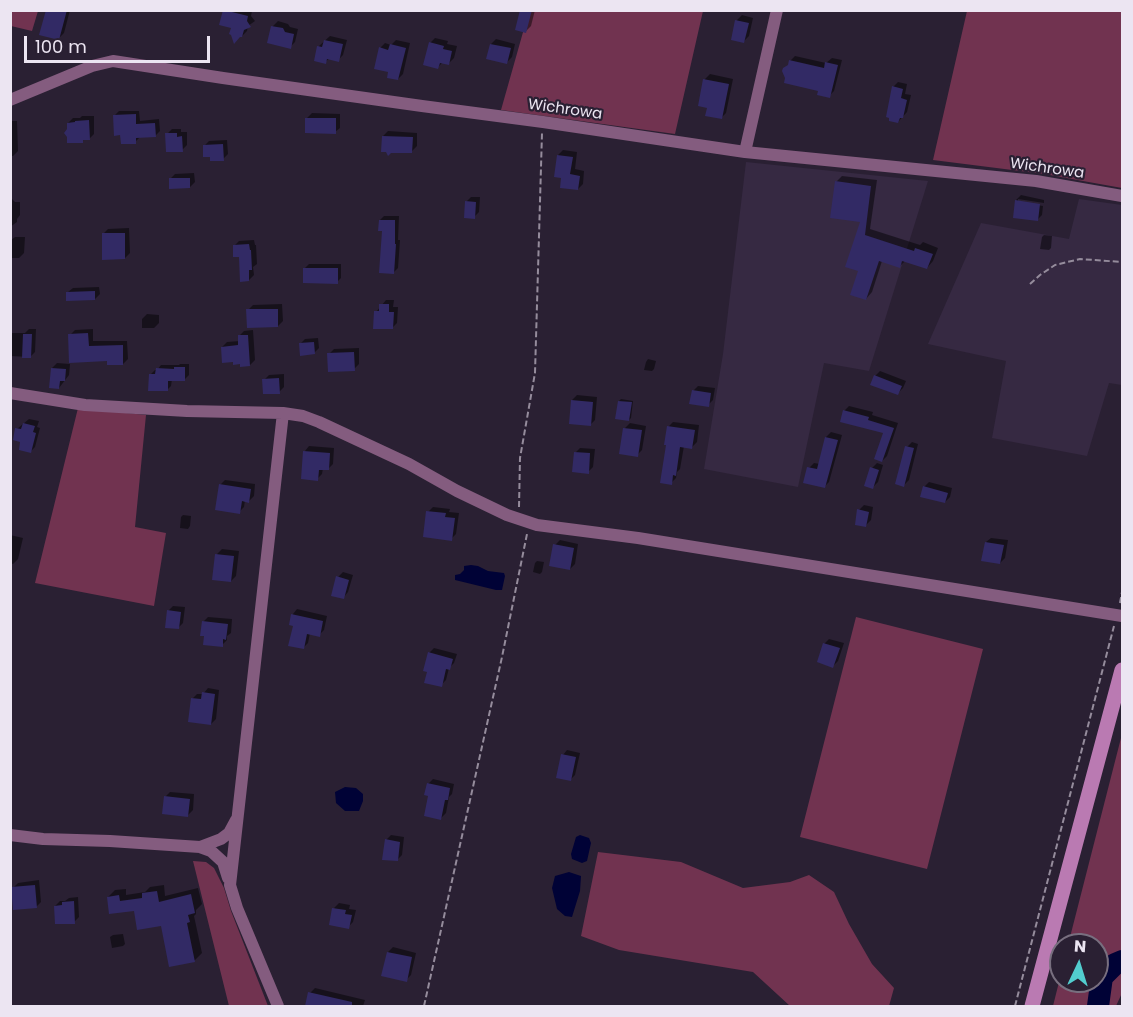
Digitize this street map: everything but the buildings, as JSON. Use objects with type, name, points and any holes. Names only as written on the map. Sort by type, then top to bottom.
[{"type":"street","points":[[745,152],[777,10]]},
{"type":"street","name":"Wichrowa","points":[[10,100],[92,66],[112,61],[745,152],[1036,181],[1122,196]]},
{"type":"street","points":[[10,393],[85,405],[187,411],[283,413],[303,416],[357,438],[482,504],[524,520],[571,530],[649,540],[1119,615]]},
{"type":"street","points":[[230,885],[283,413]]},
{"type":"street","points":[[1032,1006],[1122,670]]},
{"type":"street","points":[[200,847],[229,833],[238,817]]},
{"type":"street","points":[[10,835],[43,839],[200,847],[211,851],[223,862],[237,908],[278,1006]]},
{"type":"path","points":[[424,1006],[500,669],[524,520],[520,458],[535,373],[543,122]]},
{"type":"path","points":[[1030,284],[1055,265],[1080,259],[1122,262]]},
{"type":"path","points":[[1015,1006],[1119,615],[1122,592]]},
{"type":"shaded area","points":[[11,10],[38,11],[32,31],[11,26]]},
{"type":"shaded area","points":[[529,11],[703,11],[675,134],[501,110]]},
{"type":"shaded area","points":[[967,11],[1122,11],[1122,188],[1044,174],[933,160]]},
{"type":"shaded area","points":[[746,162],[928,181],[869,371],[824,363],[798,487],[704,469],[723,354]]},
{"type":"shaded area","points":[[1079,199],[1122,205],[1122,385],[1109,383],[1087,456],[992,438],[1006,361],[928,344],[981,223],[1069,239]]},
{"type":"shaded area","points":[[78,408],[146,415],[135,527],[166,533],[154,606],[35,583]]},
{"type":"shaded area","points":[[471,565],[488,571],[504,573],[502,590],[455,580],[455,575],[464,570],[464,566]]},
{"type":"shaded area","points":[[856,617],[983,649],[927,869],[800,837]]},
{"type":"shaded area","points":[[1122,734],[1122,993],[1116,1006],[1053,1006],[1056,993],[1109,993],[1109,933],[1071,933]]},
{"type":"shaded area","points":[[345,787],[356,788],[363,794],[359,811],[345,811],[336,803],[335,792]]},
{"type":"shaded area","points":[[580,835],[589,838],[591,843],[587,861],[582,863],[572,859],[571,854],[576,837]]},
{"type":"shaded area","points":[[598,852],[681,862],[743,888],[790,882],[809,875],[834,892],[872,964],[894,988],[889,1006],[790,1006],[753,972],[619,950],[581,936]]},
{"type":"shaded area","points":[[193,861],[206,862],[214,868],[224,888],[268,1006],[229,1006]]},
{"type":"shaded area","points":[[569,872],[581,876],[580,891],[572,917],[565,916],[557,909],[552,888],[555,876]]},
{"type":"waterway","points":[[1098,1006],[1102,977],[1115,964],[1122,961]]}]
